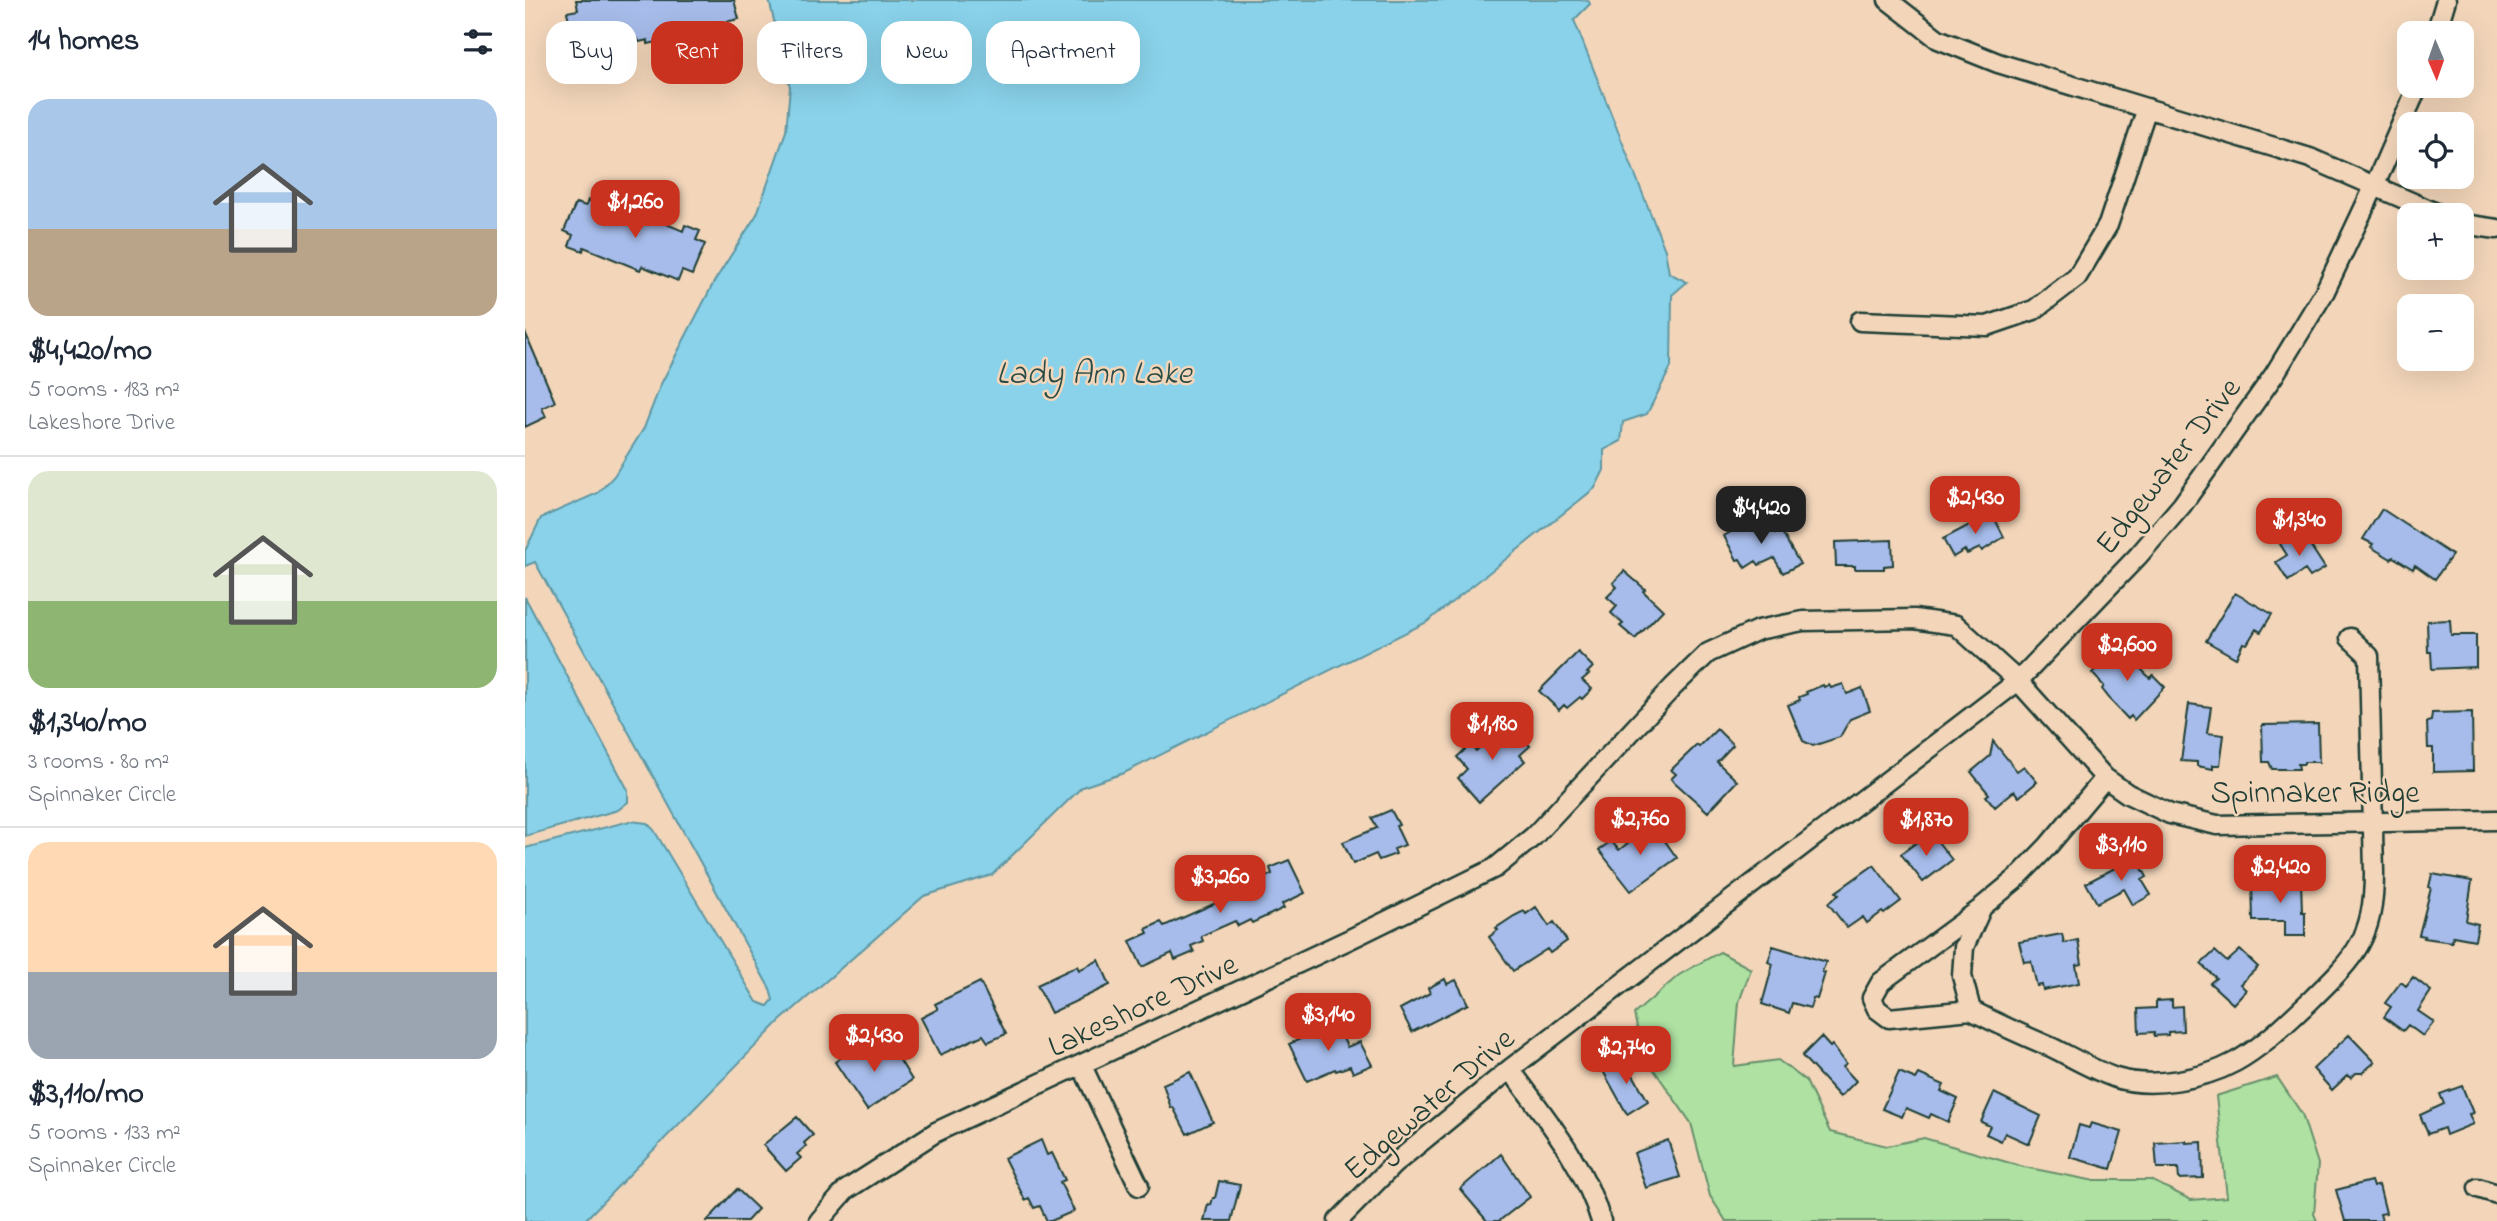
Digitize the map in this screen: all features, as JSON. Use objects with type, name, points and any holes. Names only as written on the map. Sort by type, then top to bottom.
[{"type":"street","points":[[1888,0],[1938,38],[1998,63],[2310,159],[2412,203]]},
{"type":"street","points":[[2440,21],[2446,0]]},
{"type":"street","name":"Edgewater Drive","points":[[1338,1221],[1394,1164],[1510,1069],[2018,681],[2130,565],[2182,505],[2274,375],[2325,290],[2413,98]]},
{"type":"street","points":[[1860,321],[1987,326],[2034,310],[2077,277],[2109,225],[2147,108]]},
{"type":"street","points":[[2474,226],[2497,229]]},
{"type":"street","name":"Lakeshore Drive","points":[[819,1221],[846,1191],[936,1132],[1348,940],[1495,867],[1534,836],[1664,696],[1708,653],[1758,630],[1803,621],[1913,619],[1956,625],[2018,681]]},
{"type":"street","points":[[2105,778],[2048,846],[2016,879],[1881,982],[1873,998],[1877,1009],[1889,1018],[1971,1010],[2117,1078],[2151,1083],[2185,1080],[2234,1063],[2269,1040],[2348,964],[2361,944],[2374,897],[2369,656],[2350,638]]},
{"type":"street","name":"Spinnaker Ridge","points":[[2018,681],[2105,778],[2128,794],[2170,814],[2217,825],[2497,820]]},
{"type":"street","points":[[1971,1010],[1962,976],[1964,947],[1982,907]]},
{"type":"street","points":[[1081,1066],[1139,1186]]},
{"type":"street","points":[[1510,1069],[1581,1168],[1594,1195],[1601,1221]]},
{"type":"street","points":[[2478,1188],[2497,1194]]},
{"type":"green space","points":[[1720,952],[1751,969],[1739,1002],[1734,1066],[1778,1060],[1806,1081],[1830,1132],[1887,1146],[1924,1138],[2024,1167],[2090,1180],[2151,1180],[2191,1200],[2227,1197],[2216,1096],[2277,1077],[2302,1114],[2318,1164],[2314,1214],[2317,1221],[1726,1221],[1710,1196],[1691,1123],[1643,1054],[1634,1014],[1679,975]]},
{"type":"water","name":"Lady Ann Lake","points":[[769,0],[1588,0],[1590,4],[1574,20],[1665,250],[1669,273],[1687,282],[1672,295],[1671,367],[1647,414],[1623,422],[1621,441],[1604,450],[1604,470],[1595,488],[1427,622],[1124,773],[1082,787],[992,875],[924,896],[780,1021],[584,1221],[525,1221],[525,848],[630,821],[647,823],[654,830],[757,1002],[768,1006],[773,1000],[770,989],[535,562],[525,566],[525,551],[541,518],[598,493],[614,476],[644,428],[661,384],[714,282],[757,214],[786,131],[789,84],[867,84],[867,21],[774,21]]},
{"type":"water","points":[[525,597],[628,790],[628,802],[618,810],[525,836]]},
{"type":"building","points":[[576,0],[734,0],[739,19],[651,21],[651,43],[648,44],[648,40],[639,42],[637,39],[637,21],[569,21],[567,12],[578,10]]},
{"type":"building","points":[[588,200],[613,211],[614,208],[627,213],[629,208],[683,231],[685,225],[700,231],[696,240],[705,244],[692,275],[682,271],[678,281],[642,266],[640,270],[584,247],[583,251],[569,246],[573,235],[564,231],[576,203],[586,206]]},
{"type":"building","points":[[525,332],[555,402],[542,408],[546,417],[525,427]]},
{"type":"building","points":[[2382,509],[2452,555],[2435,579],[2415,565],[2413,569],[2393,557],[2391,559],[2363,539]]},
{"type":"building","points":[[1992,513],[2004,537],[1982,551],[1980,548],[1967,554],[1965,550],[1953,557],[1943,539]]},
{"type":"building","points":[[1752,519],[1758,529],[1769,523],[1775,533],[1781,531],[1800,564],[1783,573],[1774,558],[1759,565],[1756,561],[1745,568],[1740,559],[1737,560],[1724,536]]},
{"type":"building","points":[[2301,531],[2325,568],[2310,577],[2305,570],[2288,581],[2276,562],[2287,555],[2280,544]]},
{"type":"building","points":[[1892,540],[1893,565],[1884,566],[1884,569],[1836,566],[1835,542]]},
{"type":"building","points":[[1624,571],[1645,589],[1643,591],[1663,610],[1635,639],[1620,626],[1623,624],[1611,613],[1617,606],[1607,597],[1617,587],[1613,583]]},
{"type":"building","points":[[2235,593],[2272,614],[2261,632],[2256,629],[2247,644],[2243,643],[2236,658],[2206,641]]},
{"type":"building","points":[[2450,620],[2451,635],[2476,635],[2476,667],[2432,669],[2431,652],[2428,652],[2427,621]]},
{"type":"building","points":[[2119,644],[2150,678],[2153,675],[2165,687],[2134,720],[2131,716],[2128,719],[2113,703],[2102,689],[2104,686],[2092,673]]},
{"type":"building","points":[[1578,652],[1593,667],[1582,680],[1592,689],[1582,699],[1580,697],[1567,708],[1564,705],[1559,710],[1539,691]]},
{"type":"building","points":[[1843,684],[1847,694],[1862,688],[1870,711],[1850,719],[1840,737],[1813,746],[1803,741],[1788,705],[1800,700],[1799,697],[1807,694],[1806,692],[1823,685],[1829,685],[1831,688]]},
{"type":"building","points":[[2189,704],[2211,707],[2207,733],[2224,735],[2220,765],[2213,765],[2213,769],[2197,766],[2197,762],[2181,761]]},
{"type":"building","points":[[2472,712],[2473,771],[2433,772],[2433,748],[2428,748],[2427,722],[2431,721],[2432,713]]},
{"type":"building","points":[[2318,724],[2319,762],[2298,764],[2299,769],[2272,769],[2269,762],[2263,762],[2262,725]]},
{"type":"building","points":[[1502,728],[1514,728],[1530,746],[1520,755],[1525,761],[1479,802],[1458,778],[1467,769],[1457,757],[1470,745],[1476,751]]},
{"type":"building","points":[[1717,729],[1733,745],[1717,762],[1737,781],[1708,812],[1671,779],[1676,774],[1671,770]]},
{"type":"building","points":[[1993,741],[2017,771],[2024,766],[2037,782],[2019,797],[2014,791],[1995,807],[1986,796],[1989,794],[1971,772],[1990,756]]},
{"type":"building","points":[[1391,810],[1405,845],[1394,849],[1396,854],[1379,860],[1376,854],[1353,864],[1343,842],[1377,828],[1372,818]]},
{"type":"building","points":[[1653,824],[1677,858],[1631,891],[1599,850],[1611,841],[1619,850]]},
{"type":"building","points":[[1935,838],[1952,860],[1923,882],[1901,854],[1921,839],[1925,845]]},
{"type":"building","points":[[2136,857],[2147,877],[2142,880],[2151,895],[2133,905],[2124,889],[2097,903],[2086,883]]},
{"type":"building","points":[[1289,860],[1305,893],[1282,904],[1284,908],[1252,923],[1250,920],[1238,926],[1235,921],[1201,936],[1203,941],[1191,946],[1194,952],[1175,960],[1172,953],[1142,967],[1130,941],[1148,933],[1146,929],[1161,922],[1164,926],[1225,899],[1220,887],[1234,880],[1238,890],[1272,874],[1270,868]]},
{"type":"building","points":[[1874,865],[1901,901],[1867,923],[1863,917],[1847,928],[1828,903],[1839,895],[1836,892]]},
{"type":"building","points":[[2432,874],[2472,881],[2466,921],[2478,924],[2475,940],[2453,936],[2452,942],[2419,935]]},
{"type":"building","points":[[2301,881],[2305,936],[2285,936],[2285,921],[2253,921],[2252,882]]},
{"type":"building","points":[[1536,907],[1549,926],[1554,922],[1567,941],[1550,953],[1547,949],[1513,971],[1489,937],[1498,930],[1496,928],[1514,916],[1524,911],[1526,914]]},
{"type":"building","points":[[2062,934],[2064,943],[2078,940],[2082,964],[2076,965],[2079,983],[2043,990],[2042,985],[2037,986],[2031,961],[2024,962],[2019,942]]},
{"type":"building","points":[[1773,946],[1826,962],[1817,999],[1813,998],[1810,1008],[1792,1003],[1789,1013],[1762,1004],[1773,964],[1768,962]]},
{"type":"building","points":[[2240,950],[2258,967],[2240,984],[2246,990],[2233,1004],[2210,983],[2216,978],[2201,964],[2215,951],[2227,962]]},
{"type":"building","points":[[1099,960],[1110,985],[1051,1013],[1037,985],[1077,966],[1079,970]]},
{"type":"building","points":[[2413,977],[2431,991],[2418,1011],[2434,1022],[2423,1036],[2408,1025],[2403,1031],[2384,1017],[2391,1007],[2385,1003],[2401,982],[2406,986]]},
{"type":"building","points":[[1445,979],[1447,984],[1456,980],[1468,1004],[1412,1032],[1400,1009],[1430,993],[1428,988]]},
{"type":"building","points":[[980,982],[1006,1034],[988,1042],[983,1035],[940,1055],[921,1018],[938,1009],[935,1004]]},
{"type":"building","points":[[2172,1000],[2172,1007],[2182,1006],[2183,1031],[2154,1036],[2154,1032],[2139,1033],[2138,1009],[2156,1008],[2156,1001]]},
{"type":"building","points":[[1336,1023],[1347,1047],[1360,1042],[1372,1065],[1353,1073],[1350,1066],[1336,1071],[1335,1069],[1307,1081],[1289,1044]]},
{"type":"building","points":[[2349,1035],[2375,1062],[2362,1073],[2356,1073],[2351,1078],[2348,1075],[2332,1090],[2313,1069]]},
{"type":"building","points":[[1821,1037],[1830,1047],[1832,1045],[1846,1063],[1843,1067],[1856,1081],[1840,1097],[1802,1056]]},
{"type":"building","points":[[888,1041],[912,1080],[867,1110],[835,1062],[855,1048],[862,1058]]},
{"type":"building","points":[[1624,1059],[1648,1101],[1627,1114],[1603,1071]]},
{"type":"building","points":[[1190,1072],[1213,1122],[1187,1134],[1173,1107],[1171,1108],[1163,1084]]},
{"type":"building","points":[[1899,1072],[1916,1079],[1919,1074],[1944,1085],[1941,1091],[1958,1099],[1948,1122],[1931,1114],[1929,1118],[1906,1108],[1902,1117],[1882,1109]]},
{"type":"building","points":[[2462,1086],[2473,1113],[2469,1114],[2473,1124],[2446,1135],[2444,1128],[2428,1134],[2420,1115],[2444,1104],[2440,1094]]},
{"type":"building","points":[[1994,1093],[2041,1116],[2029,1144],[2005,1133],[2001,1141],[1986,1134],[1990,1126],[1981,1122]]},
{"type":"building","points":[[797,1117],[813,1135],[797,1154],[801,1158],[786,1171],[763,1145]]},
{"type":"building","points":[[2091,1123],[2122,1132],[2111,1169],[2070,1157],[2079,1125],[2089,1128]]},
{"type":"building","points":[[1041,1140],[1047,1155],[1052,1153],[1065,1180],[1060,1182],[1074,1211],[1051,1221],[1047,1221],[1040,1206],[1034,1208],[1029,1198],[1025,1200],[1004,1158]]},
{"type":"building","points":[[1668,1140],[1680,1177],[1646,1188],[1634,1153]]},
{"type":"building","points":[[2202,1142],[2203,1178],[2179,1179],[2178,1168],[2157,1168],[2155,1143]]},
{"type":"building","points":[[1501,1154],[1530,1197],[1499,1221],[1487,1221],[1460,1189]]},
{"type":"building","points":[[1219,1181],[1240,1185],[1231,1221],[1204,1221],[1208,1204],[1211,1205],[1215,1198]]},
{"type":"building","points":[[2371,1181],[2373,1187],[2379,1185],[2386,1213],[2380,1214],[2382,1221],[2345,1221],[2336,1190]]},
{"type":"building","points":[[737,1189],[758,1209],[747,1221],[707,1221]]}]
